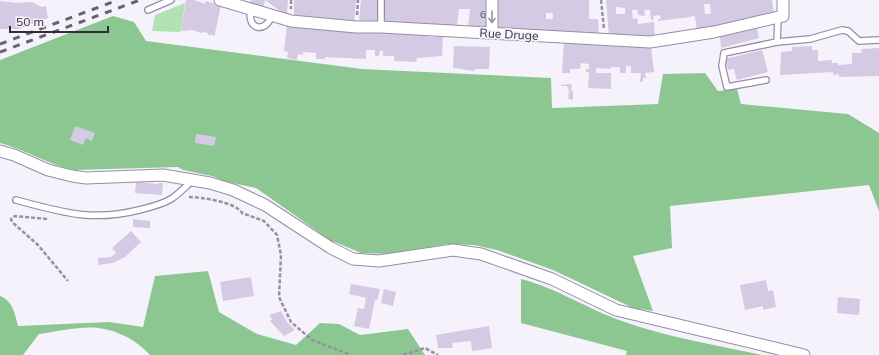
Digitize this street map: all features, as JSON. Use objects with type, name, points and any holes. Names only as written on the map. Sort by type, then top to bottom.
[{"type":"street","name":"Rue Druge","points":[[220,0],[291,21],[356,27],[381,27],[650,42],[714,32],[778,17]]},
{"type":"street","points":[[492,0],[492,33]]},
{"type":"street","points":[[778,17],[783,16],[783,0]]},
{"type":"street","points":[[0,151],[14,155],[48,170],[72,176],[98,177],[154,175],[194,180],[232,190],[265,205],[331,248],[353,258],[379,261],[453,250],[481,254],[552,279],[616,310],[804,355]]},
{"type":"lane","points":[[148,10],[171,0]]},
{"type":"lane","points":[[381,0],[381,27]]},
{"type":"lane","points":[[251,9],[249,17],[251,23],[255,27],[261,28],[267,25],[272,15]]},
{"type":"lane","points":[[777,42],[778,17]]},
{"type":"lane","points":[[766,80],[727,87],[722,66],[724,53],[777,42],[810,39],[842,30],[848,31],[859,40],[879,40]]},
{"type":"lane","points":[[16,200],[66,214],[104,216],[125,214],[160,204],[171,198],[194,180]]},
{"type":"path","points":[[291,0],[291,12]]},
{"type":"path","points":[[357,16],[358,0]]},
{"type":"path","points":[[602,0],[604,40]]},
{"type":"path","points":[[171,198],[197,197],[222,202],[240,210],[242,213],[264,221],[272,228],[280,242],[281,255],[279,297],[291,322],[312,340],[351,355]]},
{"type":"path","points":[[66,214],[46,219],[15,216],[11,219],[12,222],[38,245],[68,281]]},
{"type":"path","points":[[403,355],[425,348],[438,355]]},
{"type":"green space","points":[[185,3],[181,31],[152,31],[155,15]]},
{"type":"green space","points":[[113,16],[134,22],[146,41],[362,69],[551,78],[552,108],[658,104],[663,74],[705,73],[718,91],[737,89],[741,104],[848,114],[879,133],[879,211],[869,185],[670,206],[672,248],[633,256],[653,311],[633,308],[553,270],[497,250],[474,245],[447,244],[389,254],[361,253],[330,240],[256,188],[227,182],[212,176],[183,170],[178,167],[75,170],[56,165],[19,149],[0,143],[0,60]]},
{"type":"green space","points":[[208,271],[219,312],[257,334],[296,345],[320,323],[339,324],[360,335],[408,329],[425,355],[150,355],[127,337],[112,331],[98,328],[77,328],[39,334],[23,355],[0,355],[0,296],[11,305],[18,326],[109,322],[143,327],[155,276]]},
{"type":"green space","points":[[521,279],[547,288],[609,316],[639,327],[762,355],[626,355],[627,351],[521,323]]},
{"type":"building","points":[[186,0],[194,0],[205,4],[205,1],[221,5],[214,38],[214,35],[208,35],[208,33],[201,33],[192,30],[181,31]]},
{"type":"building","points":[[251,0],[265,0],[263,9],[250,6]]},
{"type":"building","points":[[265,0],[288,0],[287,16]]},
{"type":"building","points":[[294,0],[356,0],[354,24],[294,15]]},
{"type":"building","points":[[361,0],[490,0],[489,28],[468,28],[470,9],[459,9],[457,27],[359,20]]},
{"type":"building","points":[[496,0],[589,0],[589,19],[598,19],[599,36],[495,28]],"holes":[[[546,13],[553,13],[553,19],[546,19]]]},
{"type":"building","points":[[606,0],[772,0],[774,15],[697,31],[695,17],[692,15],[691,17],[658,21],[658,19],[661,19],[660,15],[653,16],[654,19],[651,20],[650,10],[644,10],[645,16],[638,15],[637,10],[632,10],[633,19],[637,18],[638,24],[654,22],[655,38],[609,36]],"holes":[[[704,4],[710,4],[711,14],[705,14]],[[616,7],[625,8],[625,14],[616,14]]]},
{"type":"building","points":[[0,1],[17,3],[32,2],[41,7],[46,6],[48,18],[19,29],[0,29]]},
{"type":"building","points":[[287,24],[429,34],[429,37],[443,37],[442,56],[417,58],[416,62],[394,61],[394,56],[383,56],[383,51],[380,51],[379,56],[375,56],[375,50],[366,50],[366,59],[325,57],[325,59],[316,59],[316,53],[303,52],[303,55],[298,54],[297,60],[287,58],[288,52],[284,51]]},
{"type":"building","points":[[757,28],[759,38],[721,48],[720,36]]},
{"type":"building","points":[[564,41],[642,47],[651,46],[654,72],[645,73],[646,78],[643,78],[643,82],[640,82],[641,73],[631,73],[631,66],[626,66],[626,73],[620,73],[620,67],[611,67],[611,69],[596,68],[596,73],[611,73],[611,89],[588,88],[589,72],[586,72],[586,69],[589,69],[589,64],[581,63],[580,69],[570,69],[570,73],[562,73]]},
{"type":"building","points":[[454,46],[490,47],[489,69],[475,69],[475,71],[453,68]]},
{"type":"building","points":[[812,46],[812,50],[818,50],[818,61],[832,60],[832,63],[838,63],[838,65],[852,64],[852,53],[862,53],[861,49],[879,48],[879,76],[839,77],[839,74],[833,75],[833,72],[780,75],[781,52],[792,51],[792,47]]},
{"type":"building","points":[[762,50],[768,72],[737,80],[734,69],[728,70],[725,59]]},
{"type":"building","points":[[572,84],[571,90],[573,91],[573,100],[568,99],[569,91],[567,86],[561,86]]},
{"type":"building","points":[[75,126],[95,133],[92,141],[86,138],[83,145],[70,140]]},
{"type":"building","points":[[196,134],[216,137],[214,146],[195,143]]},
{"type":"building","points":[[136,182],[163,183],[162,195],[135,193]]},
{"type":"building","points":[[133,219],[150,221],[150,228],[133,227]]},
{"type":"building","points":[[131,231],[141,242],[125,257],[113,263],[98,265],[98,258],[111,257],[116,253],[112,248]]},
{"type":"building","points":[[251,277],[254,296],[223,301],[220,282]]},
{"type":"building","points":[[766,280],[768,291],[773,290],[776,307],[763,310],[763,306],[745,310],[740,285]]},
{"type":"building","points":[[351,284],[380,289],[377,300],[375,300],[369,329],[354,326],[358,308],[364,309],[366,298],[349,294]]},
{"type":"building","points":[[384,289],[396,292],[393,306],[381,303]]},
{"type":"building","points":[[838,297],[860,299],[859,315],[837,313]]},
{"type":"building","points":[[281,311],[287,322],[295,330],[284,336],[270,321],[272,319],[269,315]]},
{"type":"building","points":[[489,326],[492,348],[472,351],[471,341],[452,343],[453,348],[438,348],[436,335]]},
{"type":"railway","points":[[0,44],[118,0]]},
{"type":"railway","points":[[0,52],[140,0]]}]
